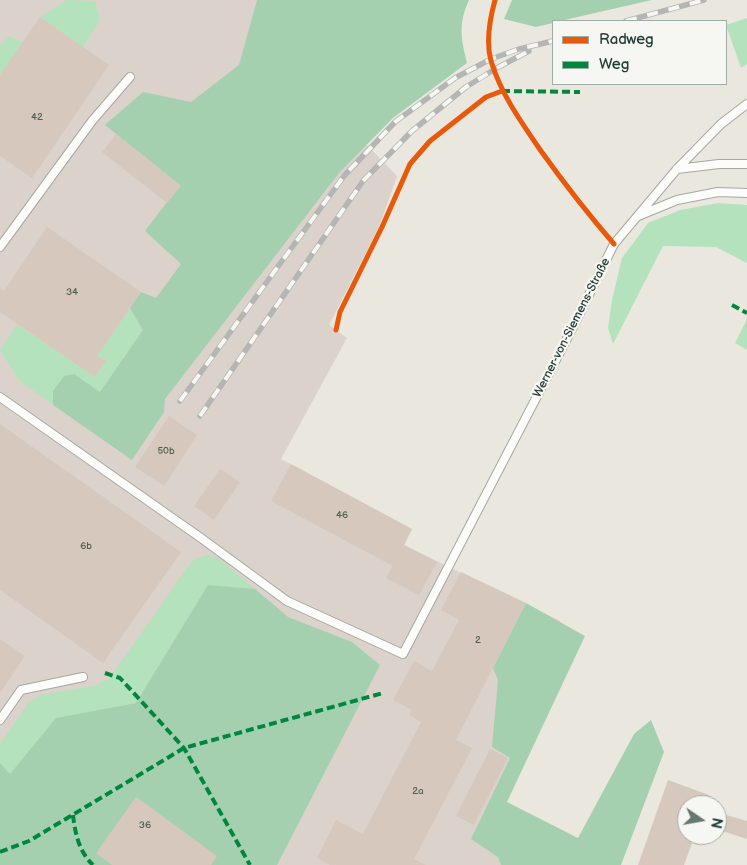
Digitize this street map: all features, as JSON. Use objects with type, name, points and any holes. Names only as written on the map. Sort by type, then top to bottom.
[{"type":"lane","points":[[0,247],[92,121],[130,77]]},
{"type":"lane","name":"Werner-von-Siemens-Straße","points":[[0,397],[201,538],[287,601],[403,654],[614,244],[677,169],[722,124],[747,104]]},
{"type":"lane","points":[[677,169],[719,164],[747,164]]},
{"type":"lane","points":[[636,217],[677,200],[718,192],[747,193]]},
{"type":"lane","points":[[0,720],[21,690],[83,677]]},
{"type":"shaded area","points":[[0,0],[264,0],[295,39],[367,145],[397,176],[379,227],[329,325],[347,338],[281,459],[412,529],[404,545],[560,621],[503,806],[552,865],[0,865]]},
{"type":"green space","points":[[67,0],[95,1],[100,20],[83,47],[40,17]]},
{"type":"green space","points":[[257,0],[469,0],[462,24],[463,46],[467,63],[393,118],[339,173],[165,399],[164,412],[132,460],[53,405],[53,391],[64,376],[74,374],[100,392],[143,330],[130,308],[141,292],[156,298],[181,264],[145,231],[180,185],[105,125],[143,92],[191,102],[239,65]]},
{"type":"green space","points":[[512,0],[652,0],[564,20],[552,20],[552,23],[536,27],[504,19]]},
{"type":"green space","points":[[747,18],[747,64],[741,68],[727,28],[727,25]]},
{"type":"green space","points":[[9,36],[23,42],[0,75],[0,45]]},
{"type":"green space","points":[[718,203],[747,205],[747,263],[716,247],[663,246],[613,344],[608,328],[612,300],[622,258],[648,223],[680,210]]},
{"type":"green space","points":[[130,308],[143,330],[100,393],[74,374],[53,391],[53,405],[19,380],[0,350],[17,324],[95,377],[106,361],[97,356]]},
{"type":"green space","points":[[747,319],[747,350],[735,343]]},
{"type":"green space","points":[[207,555],[218,558],[255,589],[208,585],[136,703],[56,718],[10,774],[0,763],[0,744],[29,702],[43,694],[94,686],[109,679],[192,561]]},
{"type":"green space","points":[[208,585],[255,589],[288,617],[352,642],[380,665],[277,865],[0,865],[0,763],[10,774],[56,718],[136,703]]},
{"type":"green space","points":[[526,603],[585,636],[507,802],[578,838],[634,734],[651,720],[664,752],[621,865],[501,865],[498,857],[471,839],[510,758],[492,747],[498,680],[493,668]]},
{"type":"building","points":[[40,17],[109,65],[32,178],[0,156],[0,75]]},
{"type":"building","points":[[116,134],[181,186],[167,203],[102,152]]},
{"type":"building","points":[[47,227],[141,292],[97,356],[106,361],[95,377],[0,312],[0,288],[4,291]]},
{"type":"building","points":[[169,416],[197,435],[164,486],[135,467]]},
{"type":"building","points":[[0,424],[181,552],[103,663],[0,590]]},
{"type":"building","points":[[291,464],[412,529],[404,545],[437,562],[419,595],[386,578],[393,566],[271,501]]},
{"type":"building","points":[[220,469],[240,482],[214,520],[194,506]]},
{"type":"building","points":[[461,572],[526,603],[456,740],[472,748],[414,859],[426,865],[330,865],[317,858],[336,820],[363,834],[421,722],[409,715],[412,710],[393,700],[414,661],[432,671],[459,620],[441,610]]},
{"type":"building","points":[[0,639],[25,656],[0,693]]},
{"type":"building","points":[[490,749],[508,758],[474,825],[456,816]]},
{"type":"building","points":[[668,780],[709,795],[677,795],[677,845],[691,845],[684,865],[638,865]]},
{"type":"building","points":[[136,797],[217,856],[211,865],[112,865],[96,853]]},
{"type":"building","points":[[727,815],[747,821],[747,839],[727,833]]},
{"type":"railway","points":[[630,20],[704,0]]},
{"type":"railway","points":[[180,401],[344,176],[395,122],[455,78],[491,59],[519,49],[552,41]]},
{"type":"railway","points":[[200,416],[363,181],[412,131],[466,87],[529,51]]},
{"type":"marked path","points":[[502,91],[580,92]]},
{"type":"marked path","points":[[732,305],[747,313]]},
{"type":"marked path","points":[[105,673],[120,678],[184,748],[250,865]]},
{"type":"marked path","points":[[0,852],[29,841],[184,748],[383,693]]},
{"type":"marked path","points":[[73,815],[78,842],[84,854],[93,865]]},
{"type":"cycle path","points":[[495,0],[490,22],[489,46],[491,61],[500,85],[512,108],[541,151],[614,244]]},
{"type":"cycle path","points":[[336,330],[340,312],[382,227],[410,164],[430,141],[486,97],[502,91]]}]
